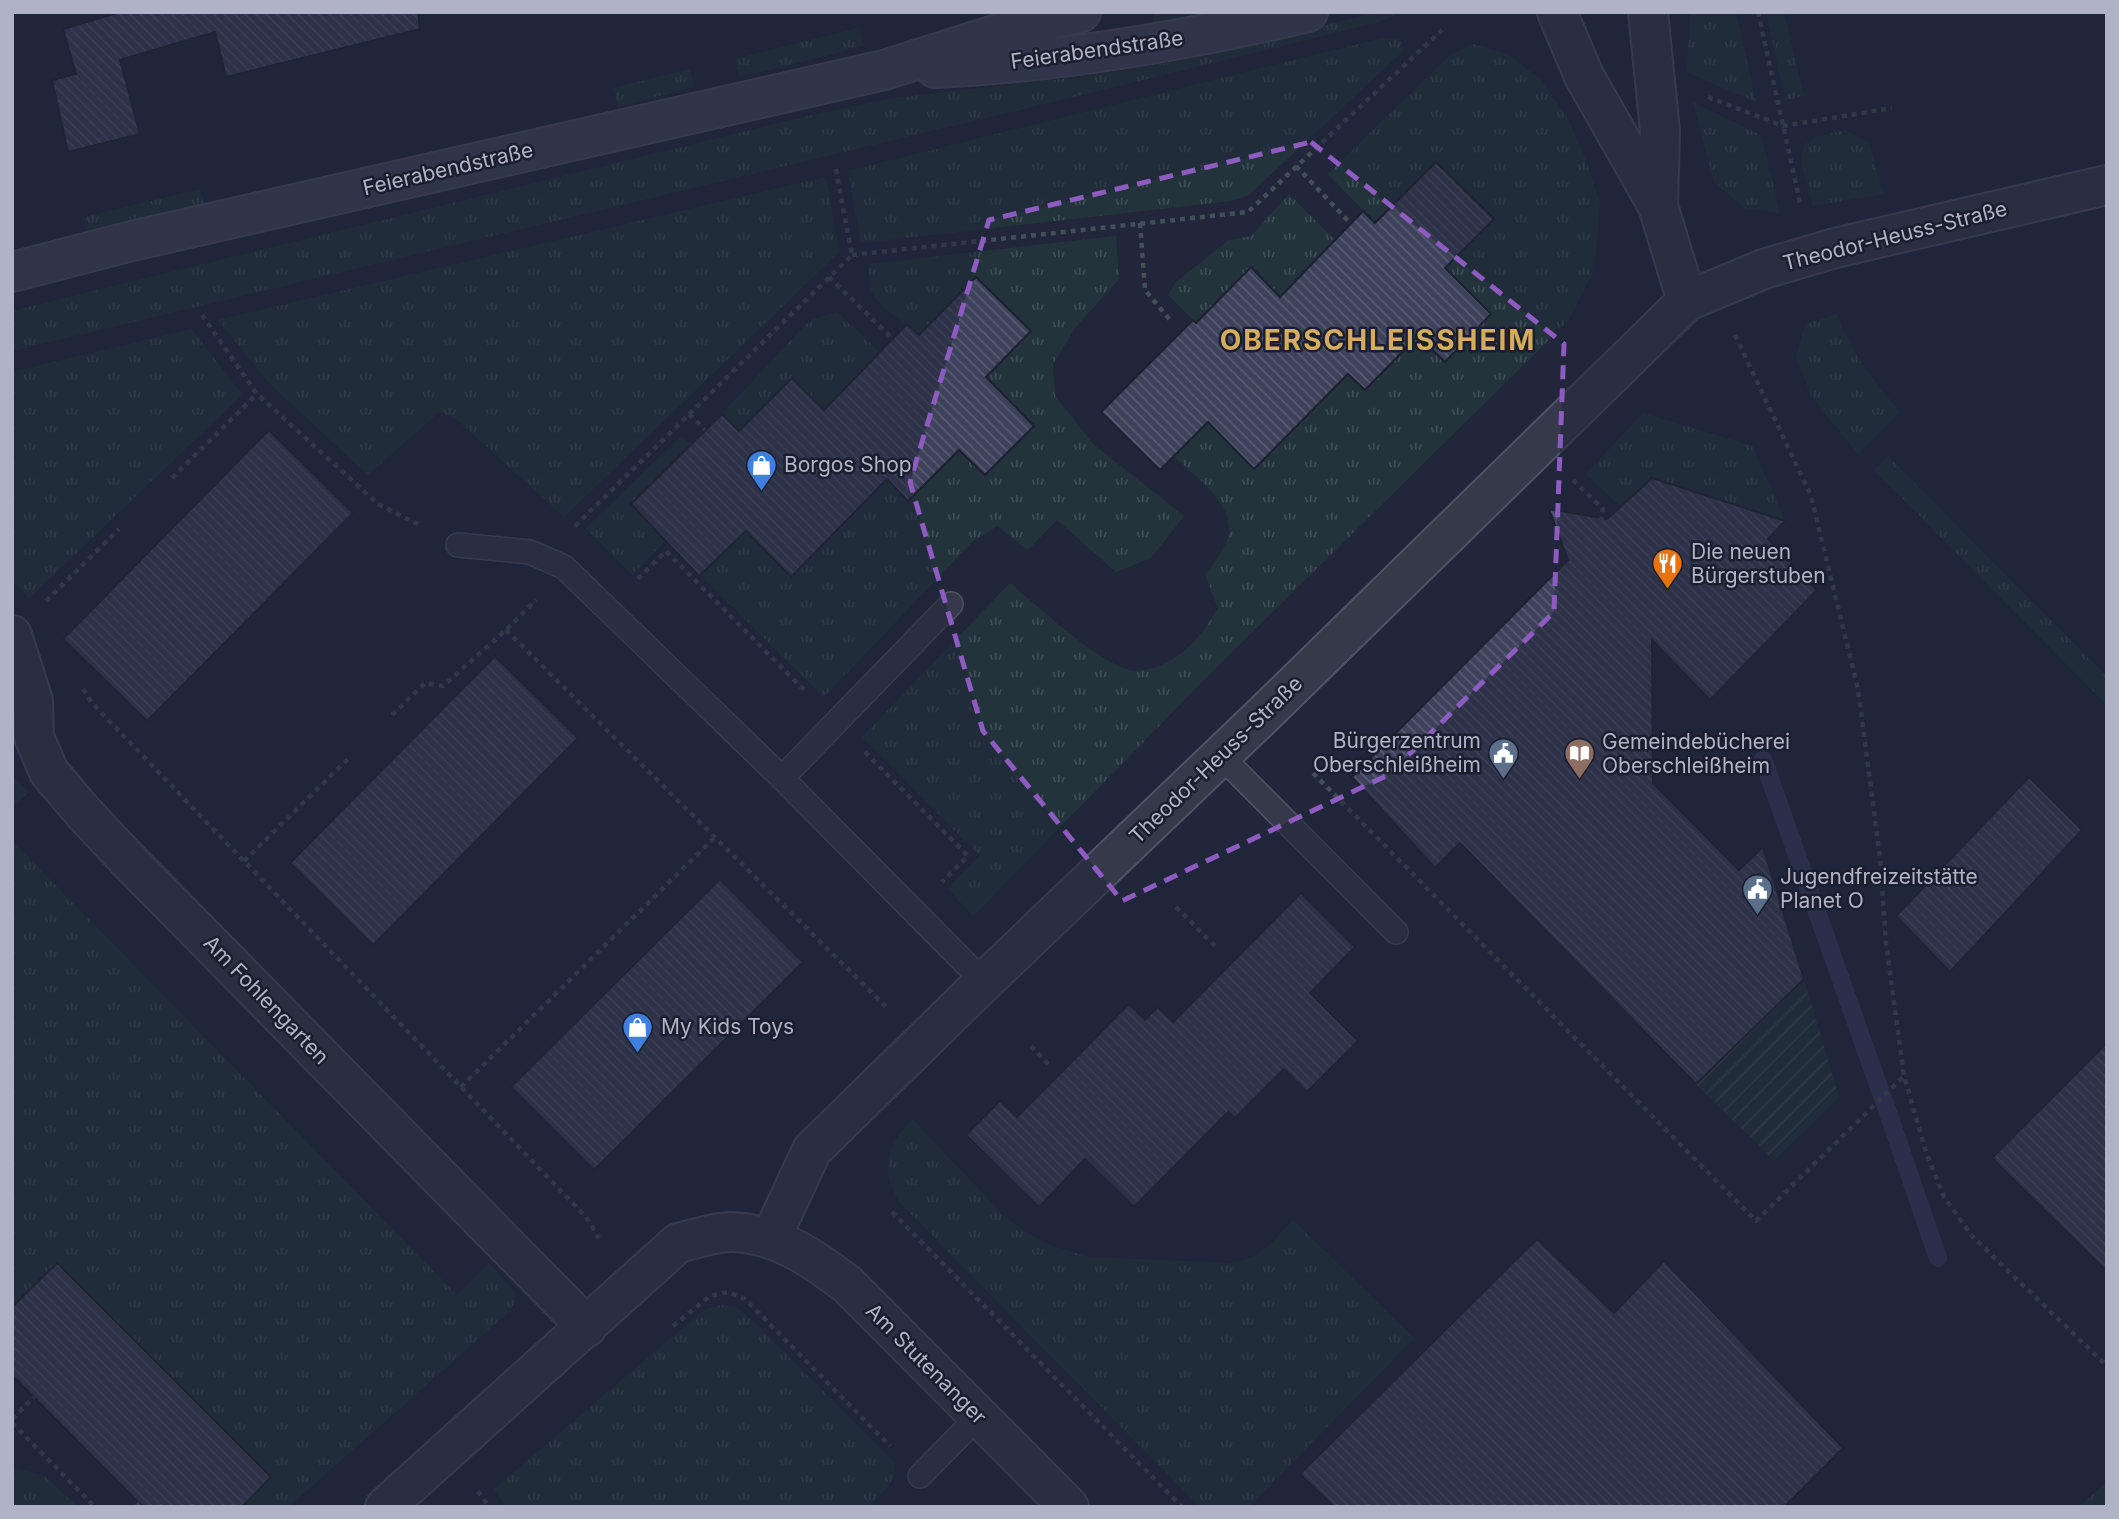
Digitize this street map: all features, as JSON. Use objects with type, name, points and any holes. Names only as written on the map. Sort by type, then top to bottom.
[{"type":"main road","name":"Feierabendstraße","points":[[12,272],[132,241],[884,70],[1020,27],[1081,12]]},
{"type":"main road","name":"Feierabendstraße","points":[[884,70],[989,65],[1122,49],[1308,12]]},
{"type":"street","points":[[1557,12],[1584,76],[1658,206],[1687,302]]},
{"type":"street","points":[[1648,12],[1660,131],[1658,206]]},
{"type":"street","name":"Theodor-Heuss-Straße","points":[[771,1238],[812,1150],[1687,302],[1764,269],[1835,248],[2107,185]]},
{"type":"street","name":"Am Fohlengarten","points":[[12,635],[33,701],[34,737],[49,772],[57,782],[135,867],[587,1327]]},
{"type":"street","points":[[385,1507],[678,1243],[730,1232],[771,1238]]},
{"type":"street","name":"Am Stutenanger","points":[[771,1238],[813,1259],[848,1285],[1069,1507]]},
{"type":"lane","points":[[458,545],[530,552],[564,567],[782,778],[984,982]]},
{"type":"lane","points":[[782,778],[951,604]]},
{"type":"lane","points":[[1221,756],[1396,932]]},
{"type":"lane","points":[[920,1476],[978,1417]]},
{"type":"path","points":[[1758,12],[1804,218]]},
{"type":"path","points":[[392,715],[425,683],[443,686],[506,630],[564,567],[574,527],[852,255],[1248,212],[1442,30]]},
{"type":"path","points":[[1702,94],[1783,126],[1892,108]]},
{"type":"path","points":[[835,165],[852,255]]},
{"type":"path","points":[[1297,166],[1351,224]]},
{"type":"path","points":[[1140,223],[1145,290],[1170,320]]},
{"type":"path","points":[[829,277],[893,339]]},
{"type":"path","points":[[202,315],[257,394],[379,504],[458,545]]},
{"type":"path","points":[[1730,324],[1811,496],[1858,689],[1880,858],[1886,943],[1904,1076],[1926,1152],[1944,1197],[1972,1236],[2107,1366]]},
{"type":"path","points":[[172,478],[257,394]]},
{"type":"path","points":[[689,414],[705,430]]},
{"type":"path","points":[[1565,472],[1603,509],[1600,530]]},
{"type":"path","points":[[40,607],[119,529]]},
{"type":"path","points":[[506,630],[888,1009]]},
{"type":"path","points":[[78,681],[92,703],[586,1217],[599,1238]]},
{"type":"path","points":[[244,861],[348,759]]},
{"type":"path","points":[[1313,773],[1756,1221],[1904,1076]]},
{"type":"path","points":[[461,1088],[715,837]]},
{"type":"path","points":[[1176,907],[1217,948]]},
{"type":"path","points":[[1031,1046],[1049,1065]]},
{"type":"path","points":[[892,1212],[1182,1507]]},
{"type":"path","points":[[673,1326],[710,1296],[728,1292],[745,1299],[920,1476]]},
{"type":"path","points":[[34,1397],[12,1421],[95,1507]]},
{"type":"path","points":[[478,1491],[489,1507]]},
{"type":"highlighted area","points":[[1311,142],[1564,344],[1554,612],[1388,775],[1122,901],[983,731],[910,482],[989,220]]},
{"type":"green space","points":[[1154,12],[1225,12],[1159,26],[1153,21]]},
{"type":"green space","points":[[1379,12],[1394,12],[1394,16],[1119,86],[12,351],[12,311],[816,114],[894,98],[1104,74],[1179,61]]},
{"type":"green space","points":[[1690,12],[1736,12],[1756,102],[1687,72]]},
{"type":"green space","points":[[1766,12],[1784,12],[1804,96],[1785,100]]},
{"type":"green space","points":[[859,28],[864,46],[740,77],[735,59]]},
{"type":"green space","points":[[1383,38],[1401,40],[1404,50],[1249,195],[1231,201],[861,243],[848,171]]},
{"type":"green space","points":[[1473,44],[1507,54],[1540,79],[1568,119],[1585,158],[1600,204],[1594,270],[1568,321],[1211,673],[973,916],[948,888],[980,856],[862,737],[1010,583],[1071,635],[1124,668],[1137,671],[1151,669],[1175,658],[1203,631],[1218,608],[1205,574],[1223,548],[1229,531],[1228,519],[1217,498],[1174,456],[1208,422],[1255,469],[1304,419],[1326,353],[1365,390],[1418,336],[1445,362],[1491,314],[1445,268],[1494,219],[1436,162],[1375,223],[1328,174],[1450,55]]},
{"type":"green space","points":[[690,69],[694,87],[618,107],[613,88]]},
{"type":"green space","points":[[1693,102],[1761,135],[1780,213],[1745,208],[1714,182]]},
{"type":"green space","points":[[1846,130],[1869,143],[1884,194],[1813,206],[1801,163],[1804,145],[1816,137]]},
{"type":"green space","points":[[826,177],[839,252],[564,517],[454,417],[439,412],[368,475],[268,382],[218,320]]},
{"type":"green space","points":[[200,189],[204,204],[87,232],[84,217]]},
{"type":"green space","points":[[1289,194],[1349,254],[1294,310],[1251,267],[1196,323],[1168,295],[1176,282],[1229,240],[1251,236]]},
{"type":"green space","points":[[1116,236],[1119,279],[1075,328],[1053,364],[1055,396],[1094,445],[1184,516],[1151,558],[1116,572],[1057,520],[1028,550],[997,526],[971,543],[824,697],[665,541],[632,575],[586,528],[681,436],[708,463],[678,493],[660,475],[631,504],[701,574],[746,531],[792,576],[839,528],[819,506],[866,459],[908,500],[959,450],[985,475],[1034,426],[986,377],[1031,331],[976,277],[919,335],[878,302],[869,285],[869,264]]},
{"type":"green space","points":[[837,312],[892,364],[835,421],[792,378],[739,431],[722,414],[810,320]]},
{"type":"green space","points":[[1837,314],[1856,354],[1900,412],[1858,454],[1812,397],[1796,358],[1803,331],[1809,323]]},
{"type":"green space","points":[[192,329],[242,395],[29,598],[12,580],[12,372]]},
{"type":"green space","points":[[1643,413],[1752,446],[1785,521],[1652,478],[1621,507],[1586,474]]},
{"type":"green space","points":[[1888,456],[2107,677],[2107,705],[1874,470]]},
{"type":"green space","points":[[12,776],[28,792],[12,808]]},
{"type":"green space","points":[[12,841],[457,1295],[489,1263],[515,1293],[515,1302],[509,1312],[288,1507],[242,1507],[271,1477],[57,1263],[12,1307]]},
{"type":"green space","points":[[1804,979],[1839,1097],[1774,1161],[1696,1084]]},
{"type":"green space","points":[[912,1119],[1005,1217],[1053,1246],[1088,1257],[1231,1263],[1259,1253],[1293,1220],[1414,1338],[1249,1507],[1200,1507],[902,1205],[890,1181],[888,1160],[896,1140]]},
{"type":"green space","points":[[722,1305],[737,1308],[754,1322],[894,1462],[891,1482],[868,1507],[506,1507],[494,1489],[704,1310]]},
{"type":"green space","points":[[12,1468],[43,1475],[78,1507],[12,1507]]},
{"type":"green space","points":[[2107,1482],[2107,1507],[2079,1507]]},
{"type":"building","points":[[120,12],[418,12],[420,29],[226,77],[215,32],[120,60],[140,134],[68,152],[52,80],[76,74],[63,29]]},
{"type":"building","points":[[1436,162],[1494,219],[1445,268],[1491,314],[1445,362],[1418,336],[1365,390],[1348,374],[1254,469],[1208,422],[1160,470],[1101,412],[1193,320],[1196,323],[1251,267],[1280,297],[1363,211],[1375,223]]},
{"type":"building","points":[[976,277],[1031,331],[986,377],[1034,426],[985,475],[959,450],[908,501],[887,479],[791,577],[746,531],[699,576],[631,504],[722,414],[739,431],[792,378],[824,410],[907,324],[919,335]]},
{"type":"building","points":[[269,430],[353,513],[147,721],[63,639]]},
{"type":"building","name":"Bürgerzentrum Oberschleißheim","points":[[1652,478],[1785,521],[1768,539],[1817,590],[1710,700],[1652,640],[1653,783],[1739,870],[1763,847],[1804,979],[1696,1084],[1460,843],[1435,868],[1352,777],[1568,560],[1549,509],[1607,519]]},
{"type":"building","points":[[495,656],[578,738],[373,945],[290,863]]},
{"type":"building","points":[[2029,777],[2082,830],[1950,972],[1896,916]]},
{"type":"building","points":[[720,879],[803,962],[594,1170],[511,1087]]},
{"type":"building","points":[[1301,893],[1355,947],[1310,993],[1358,1041],[1307,1092],[1284,1069],[1235,1118],[1228,1112],[1134,1207],[1085,1159],[1039,1207],[966,1135],[1000,1101],[1017,1117],[1129,1004],[1145,1020],[1158,1007],[1173,1022]]},
{"type":"building","points":[[2107,1043],[2107,1272],[1992,1158]]},
{"type":"building","points":[[1537,1239],[1614,1313],[1664,1261],[1843,1448],[1784,1507],[1334,1507],[1300,1474]]},
{"type":"building","points":[[57,1263],[271,1477],[242,1507],[143,1507],[12,1375],[12,1307]]},
{"type":"waterway","points":[[1763,759],[1882,1096]]},
{"type":"waterway","points":[[1883,1098],[1938,1258]]},
{"type":"place","name":"Borgos Shop","points":[[761,492]]},
{"type":"place","name":"Die neuen Bürgerstuben","points":[[1668,591]]},
{"type":"place","name":"Bürgerzentrum Oberschleißheim","points":[[1504,780]]},
{"type":"place","name":"Gemeindebücherei Oberschleißheim","points":[[1579,781]]},
{"type":"place","name":"Jugendfreizeitstätte Planet O","points":[[1757,916]]},
{"type":"place","name":"My Kids Toys","points":[[638,1054]]},
{"type":"district","name":"OBERSCHLEISSHEIM","points":[[1378,340]]}]
